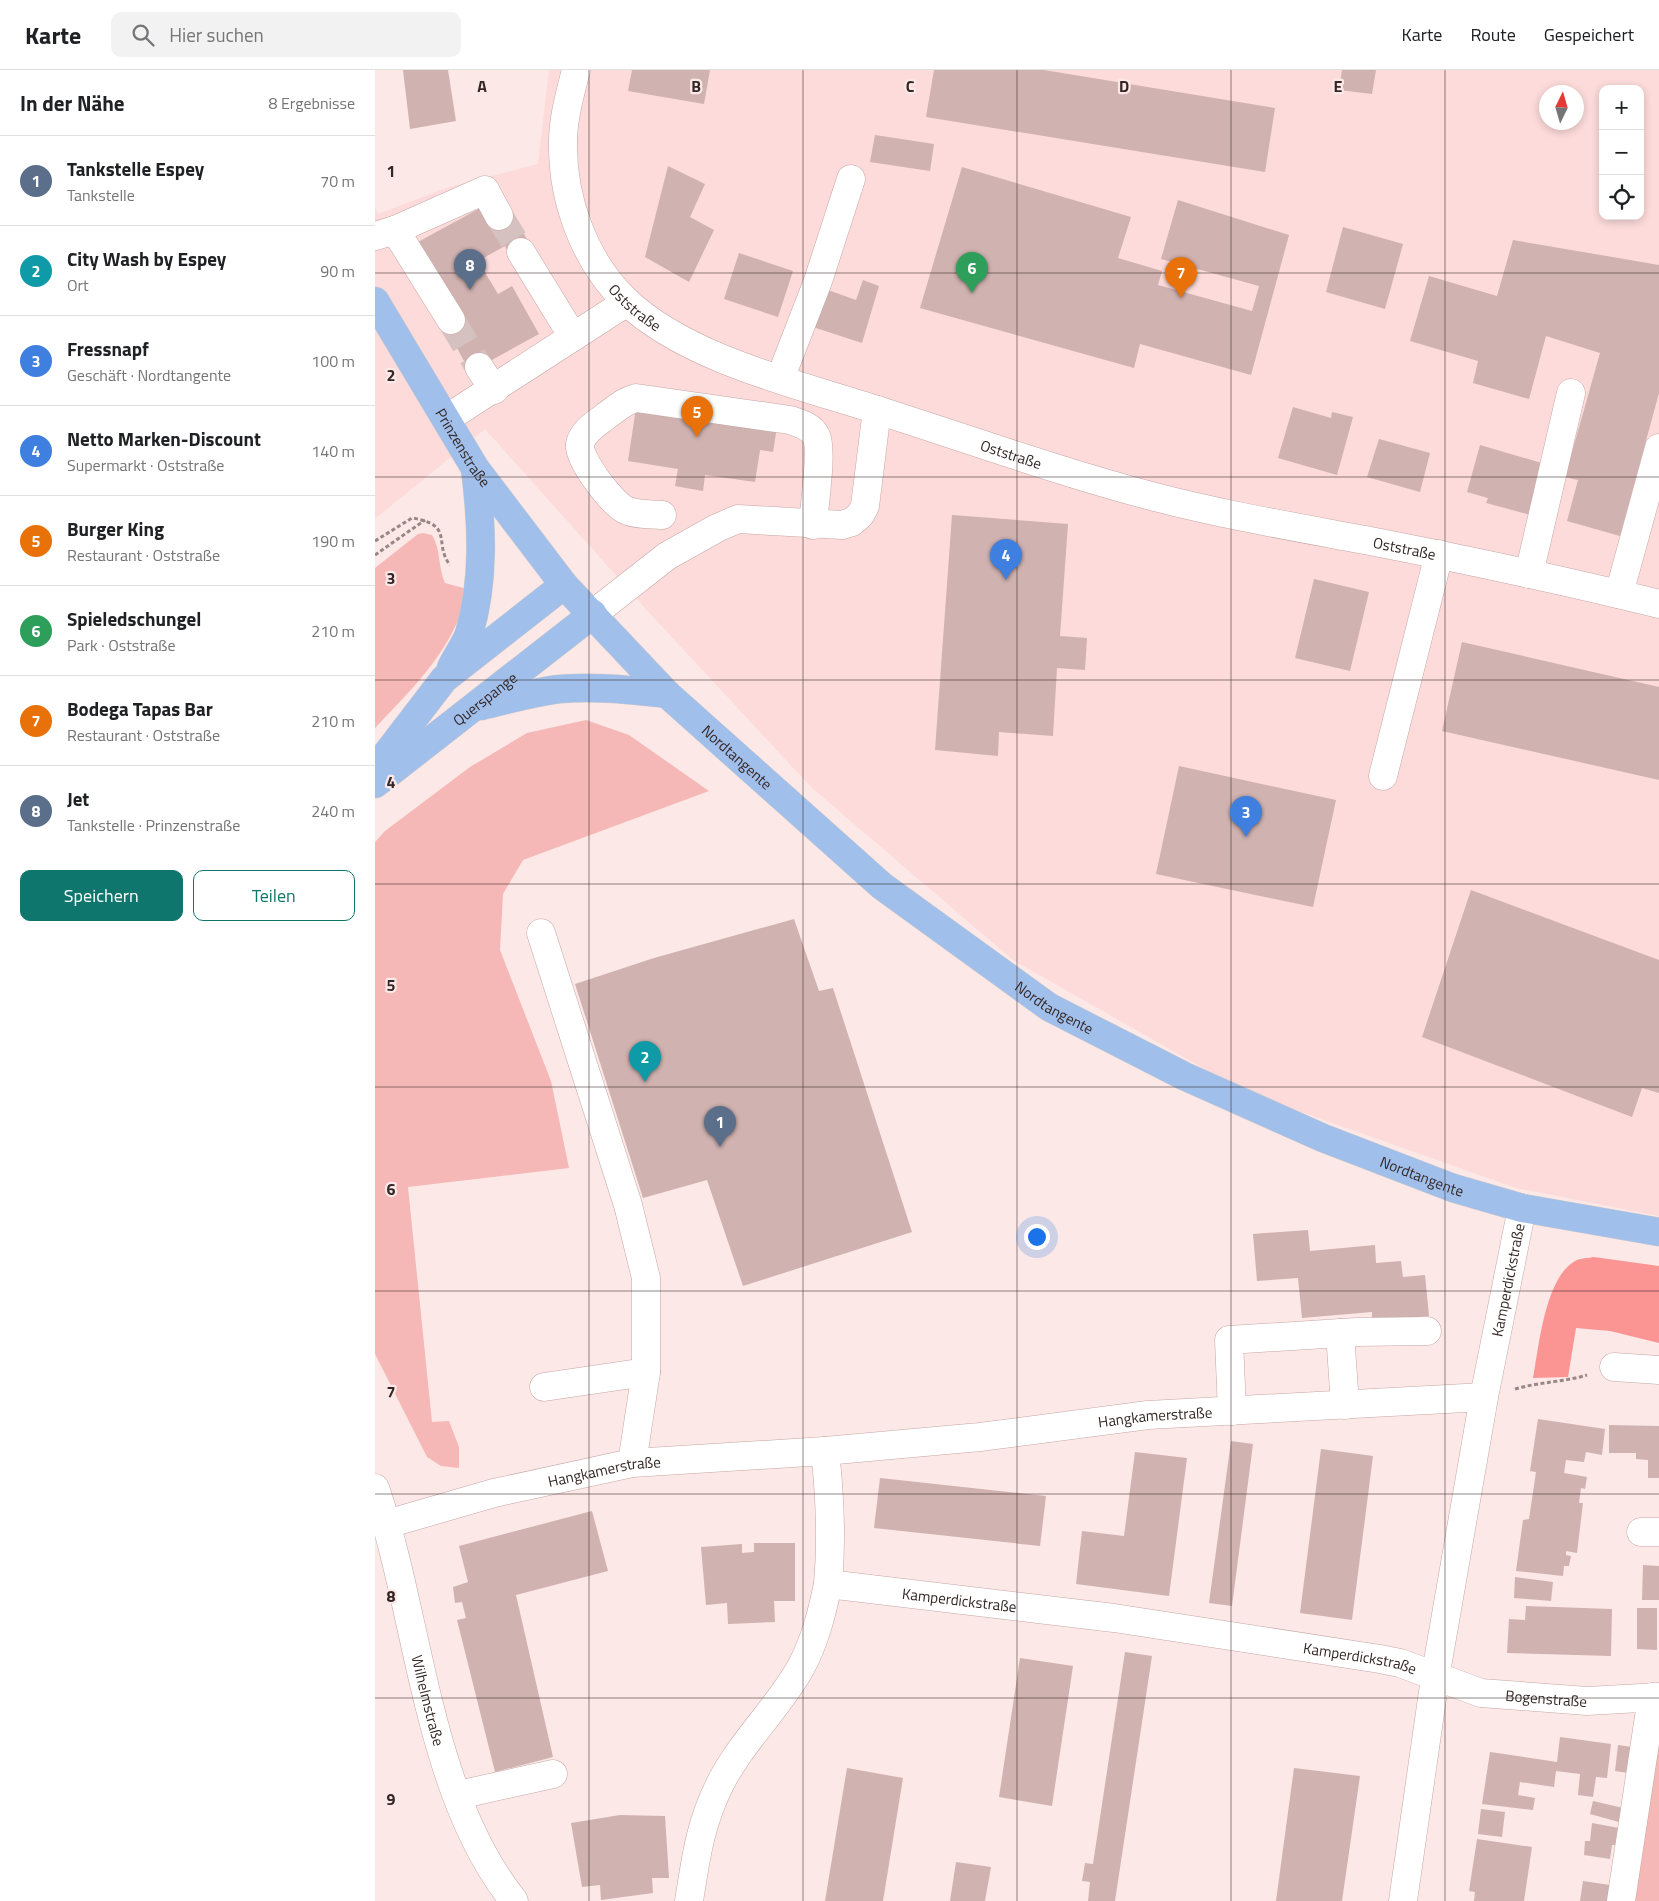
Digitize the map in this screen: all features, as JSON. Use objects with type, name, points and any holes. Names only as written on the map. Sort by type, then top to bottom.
[{"type":"main road","name":"Prinzenstraße","points":[[375,301],[475,468],[564,585]]},
{"type":"main road","points":[[375,769],[444,679],[469,635],[479,577],[480,508],[475,468]]},
{"type":"main road","points":[[444,679],[564,585]]},
{"type":"main road","name":"Nordtangente","points":[[564,585],[667,694],[883,886],[1049,1007],[1184,1076],[1323,1138],[1453,1188],[1522,1208],[1659,1232]]},
{"type":"main road","name":"Querspange","points":[[375,784],[593,614]]},
{"type":"main road","points":[[468,710],[533,693],[561,689],[612,688],[667,694]]},
{"type":"street","name":"Oststraße","points":[[576,70],[565,119],[563,144],[565,177],[574,214],[584,243],[600,270],[627,302],[669,332],[711,354],[781,379],[1072,474],[1156,497],[1439,554],[1659,604]]},
{"type":"street","points":[[781,379],[818,280],[851,179]]},
{"type":"street","points":[[451,320],[385,233],[485,190],[499,216]]},
{"type":"street","points":[[521,252],[573,336]]},
{"type":"street","points":[[446,419],[494,390],[627,302]]},
{"type":"street","points":[[479,367],[494,390]]},
{"type":"street","points":[[1529,574],[1571,393]]},
{"type":"street","points":[[662,515],[626,511],[618,506],[586,464],[581,454],[580,445],[588,430],[626,402],[636,398],[790,420],[810,429],[818,442],[813,525]]},
{"type":"street","points":[[593,614],[667,556],[717,528],[738,519],[813,525],[842,525],[852,522],[860,515],[865,506],[877,410]]},
{"type":"street","points":[[1619,594],[1659,448]]},
{"type":"street","points":[[1383,776],[1439,554]]},
{"type":"street","points":[[541,933],[628,1205],[646,1278],[645,1372],[632,1462]]},
{"type":"street","name":"Kamperdickstraße","points":[[1403,1901],[1435,1678],[1484,1397],[1522,1208]]},
{"type":"street","points":[[1231,1411],[1229,1340],[1341,1333],[1427,1331]]},
{"type":"street","points":[[1341,1333],[1345,1405]]},
{"type":"street","points":[[1614,1366],[1659,1370]]},
{"type":"street","points":[[544,1386],[645,1372]]},
{"type":"street","name":"Hangkamerstraße","points":[[387,1524],[494,1493],[632,1462],[825,1451],[980,1438],[1149,1416],[1484,1397]]},
{"type":"street","points":[[689,1901],[700,1830],[721,1781],[800,1668],[814,1639],[828,1584],[831,1537],[825,1451]]},
{"type":"street","name":"Wilhelmstraße","points":[[375,1488],[387,1524],[420,1666],[442,1749],[466,1821],[486,1858],[514,1901]]},
{"type":"street","name":"Kamperdickstraße","points":[[828,1584],[1115,1618],[1400,1663],[1435,1678]]},
{"type":"street","name":"Bogenstraße","points":[[1435,1678],[1481,1693],[1524,1698],[1587,1701],[1655,1697]]},
{"type":"street","points":[[1621,1901],[1655,1697]]},
{"type":"street","points":[[458,1796],[553,1774]]},
{"type":"path","points":[[375,541],[412,518],[426,520],[375,555]]},
{"type":"path","points":[[1484,1397],[1536,1383],[1571,1380],[1614,1366]]},
{"type":"shaded area","points":[[549,70],[1659,70],[1659,1216],[1516,1188],[1247,1093],[1013,960],[812,788],[655,619],[485,429],[375,519],[375,208],[378,214],[446,188],[538,164]]},
{"type":"shaded area","points":[[418,534],[432,535],[435,540],[445,583],[467,589],[462,609],[444,647],[418,681],[375,728],[375,568]]},
{"type":"shaded area","points":[[586,720],[629,735],[709,791],[523,860],[503,894],[500,950],[551,1081],[569,1168],[408,1187],[432,1422],[449,1421],[459,1447],[459,1468],[441,1466],[427,1457],[375,1354],[375,842],[385,831],[470,767],[527,733]]},
{"type":"shaded area","points":[[1594,1257],[1659,1266],[1659,1343],[1610,1331],[1576,1328],[1568,1377],[1533,1378],[1545,1314],[1557,1282],[1565,1270],[1575,1261]]},
{"type":"shaded area","points":[[1659,1728],[1659,1901],[1631,1901]]},
{"type":"building","points":[[403,70],[448,70],[456,121],[410,129]]},
{"type":"building","points":[[632,70],[710,70],[704,104],[628,91]]},
{"type":"building","points":[[934,70],[1044,70],[1275,108],[1265,172],[926,117]]},
{"type":"building","points":[[1342,70],[1376,70],[1372,94],[1339,90]]},
{"type":"building","points":[[875,135],[934,144],[930,171],[870,162]]},
{"type":"building","points":[[668,166],[705,184],[690,217],[714,230],[689,282],[645,257]]},
{"type":"building","points":[[962,167],[1131,217],[1118,258],[1162,271],[1158,285],[1252,311],[1259,286],[1161,259],[1178,200],[1289,235],[1251,375],[1140,344],[1134,368],[920,308]]},
{"type":"building","points":[[482,207],[511,210],[531,247],[511,258],[505,246],[478,261],[498,294],[512,286],[539,334],[470,372],[444,324],[418,242]]},
{"type":"building","points":[[1343,227],[1403,244],[1385,309],[1326,292]]},
{"type":"building","points":[[1513,240],[1659,265],[1659,393],[1620,536],[1567,521],[1578,480],[1565,477],[1600,353],[1546,336],[1529,399],[1473,383],[1478,361],[1410,341],[1429,276],[1497,296]]},
{"type":"building","points":[[739,253],[793,271],[778,317],[724,299]]},
{"type":"building","points":[[863,280],[879,286],[862,343],[813,327],[825,289],[856,300]]},
{"type":"building","points":[[1293,407],[1331,418],[1332,412],[1353,417],[1337,475],[1278,458]]},
{"type":"building","points":[[636,408],[777,427],[773,452],[760,450],[755,482],[705,475],[703,491],[675,486],[678,469],[628,461]]},
{"type":"building","points":[[1379,439],[1430,453],[1420,492],[1367,477]]},
{"type":"building","points":[[1480,445],[1545,464],[1531,515],[1486,503],[1488,498],[1467,492]]},
{"type":"building","points":[[952,515],[1068,524],[1060,636],[1087,638],[1085,670],[1057,668],[1053,736],[999,732],[998,756],[935,750]]},
{"type":"building","points":[[1314,579],[1369,592],[1350,671],[1295,658]]},
{"type":"building","points":[[1462,642],[1659,687],[1659,780],[1442,731]]},
{"type":"building","points":[[1179,766],[1336,800],[1313,907],[1156,874]]},
{"type":"building","points":[[1471,890],[1659,960],[1659,1093],[1642,1088],[1632,1117],[1422,1037]]},
{"type":"building","points":[[794,919],[819,991],[833,988],[912,1232],[743,1286],[707,1180],[643,1198],[575,984],[654,958]]},
{"type":"building","points":[[1308,1230],[1310,1251],[1375,1245],[1376,1263],[1401,1261],[1403,1277],[1425,1275],[1429,1316],[1372,1321],[1372,1312],[1302,1318],[1298,1278],[1257,1281],[1253,1234]]},
{"type":"building","points":[[1538,1419],[1605,1429],[1602,1455],[1586,1452],[1584,1462],[1566,1460],[1564,1473],[1587,1477],[1585,1489],[1581,1488],[1579,1503],[1583,1503],[1577,1553],[1566,1551],[1566,1555],[1571,1556],[1569,1566],[1564,1566],[1563,1576],[1516,1571],[1523,1520],[1529,1519],[1536,1472],[1530,1471]]},
{"type":"building","points":[[1609,1425],[1659,1426],[1659,1478],[1648,1478],[1648,1460],[1636,1459],[1636,1453],[1609,1453]]},
{"type":"building","points":[[1231,1441],[1253,1444],[1232,1606],[1209,1603]]},
{"type":"building","points":[[1321,1449],[1373,1456],[1352,1620],[1300,1613]]},
{"type":"building","points":[[1135,1452],[1187,1458],[1169,1596],[1076,1584],[1082,1531],[1124,1536]]},
{"type":"building","points":[[880,1478],[1046,1496],[1040,1546],[874,1528]]},
{"type":"building","points":[[592,1511],[608,1571],[516,1595],[553,1757],[495,1772],[457,1620],[466,1618],[462,1602],[455,1603],[453,1587],[468,1582],[459,1546]]},
{"type":"building","points":[[754,1543],[795,1543],[795,1601],[774,1601],[775,1622],[728,1624],[727,1603],[706,1605],[701,1547],[742,1544],[742,1553],[754,1552]]},
{"type":"building","points":[[1643,1565],[1659,1566],[1659,1600],[1642,1600]]},
{"type":"building","points":[[1515,1577],[1553,1582],[1551,1601],[1514,1598]]},
{"type":"building","points":[[1526,1606],[1612,1609],[1611,1656],[1507,1653],[1509,1619],[1525,1620]]},
{"type":"building","points":[[1637,1608],[1657,1608],[1657,1650],[1637,1649]]},
{"type":"building","points":[[1125,1652],[1152,1656],[1115,1901],[1088,1901],[1090,1882],[1082,1881],[1085,1863],[1093,1864]]},
{"type":"building","points":[[1020,1658],[1073,1666],[1052,1806],[999,1797]]},
{"type":"building","points":[[1560,1737],[1611,1744],[1607,1778],[1596,1777],[1593,1797],[1578,1795],[1580,1774],[1556,1771],[1554,1787],[1520,1782],[1518,1795],[1535,1798],[1533,1810],[1482,1804],[1490,1752],[1557,1762]]},
{"type":"building","points":[[1618,1745],[1632,1747],[1628,1773],[1615,1771]]},
{"type":"building","points":[[847,1768],[903,1778],[883,1901],[825,1901]]},
{"type":"building","points":[[1294,1768],[1360,1776],[1342,1901],[1276,1901]]},
{"type":"building","points":[[1593,1801],[1623,1808],[1619,1822],[1590,1814]]},
{"type":"building","points":[[1481,1809],[1505,1812],[1502,1837],[1478,1834]]},
{"type":"building","points":[[620,1815],[665,1816],[669,1878],[652,1878],[653,1893],[601,1900],[600,1885],[582,1887],[571,1823]]},
{"type":"building","points":[[1592,1823],[1619,1828],[1617,1845],[1612,1845],[1610,1859],[1584,1855],[1585,1841],[1590,1841]]},
{"type":"building","points":[[1477,1839],[1532,1847],[1524,1901],[1474,1901],[1475,1892],[1469,1891]]},
{"type":"building","points":[[956,1862],[991,1867],[985,1901],[950,1901]]},
{"type":"building","points":[[1583,1881],[1610,1885],[1608,1901],[1580,1901]]},
{"type":"tunnel","points":[[499,216],[521,252]]},
{"type":"tunnel","points":[[451,320],[479,367]]},
{"type":"place","name":"Jet","points":[[470,290]]},
{"type":"place","name":"Spieledschungel","points":[[972,293]]},
{"type":"place","name":"Bodega Tapas Bar","points":[[1181,298]]},
{"type":"place","name":"Burger King","points":[[697,437]]},
{"type":"place","name":"Netto Marken-Discount","points":[[1006,580]]},
{"type":"place","name":"Fressnapf","points":[[1246,837]]},
{"type":"place","name":"City Wash by Espey","points":[[645,1082]]},
{"type":"place","name":"Tankstelle Espey","points":[[720,1147]]}]
